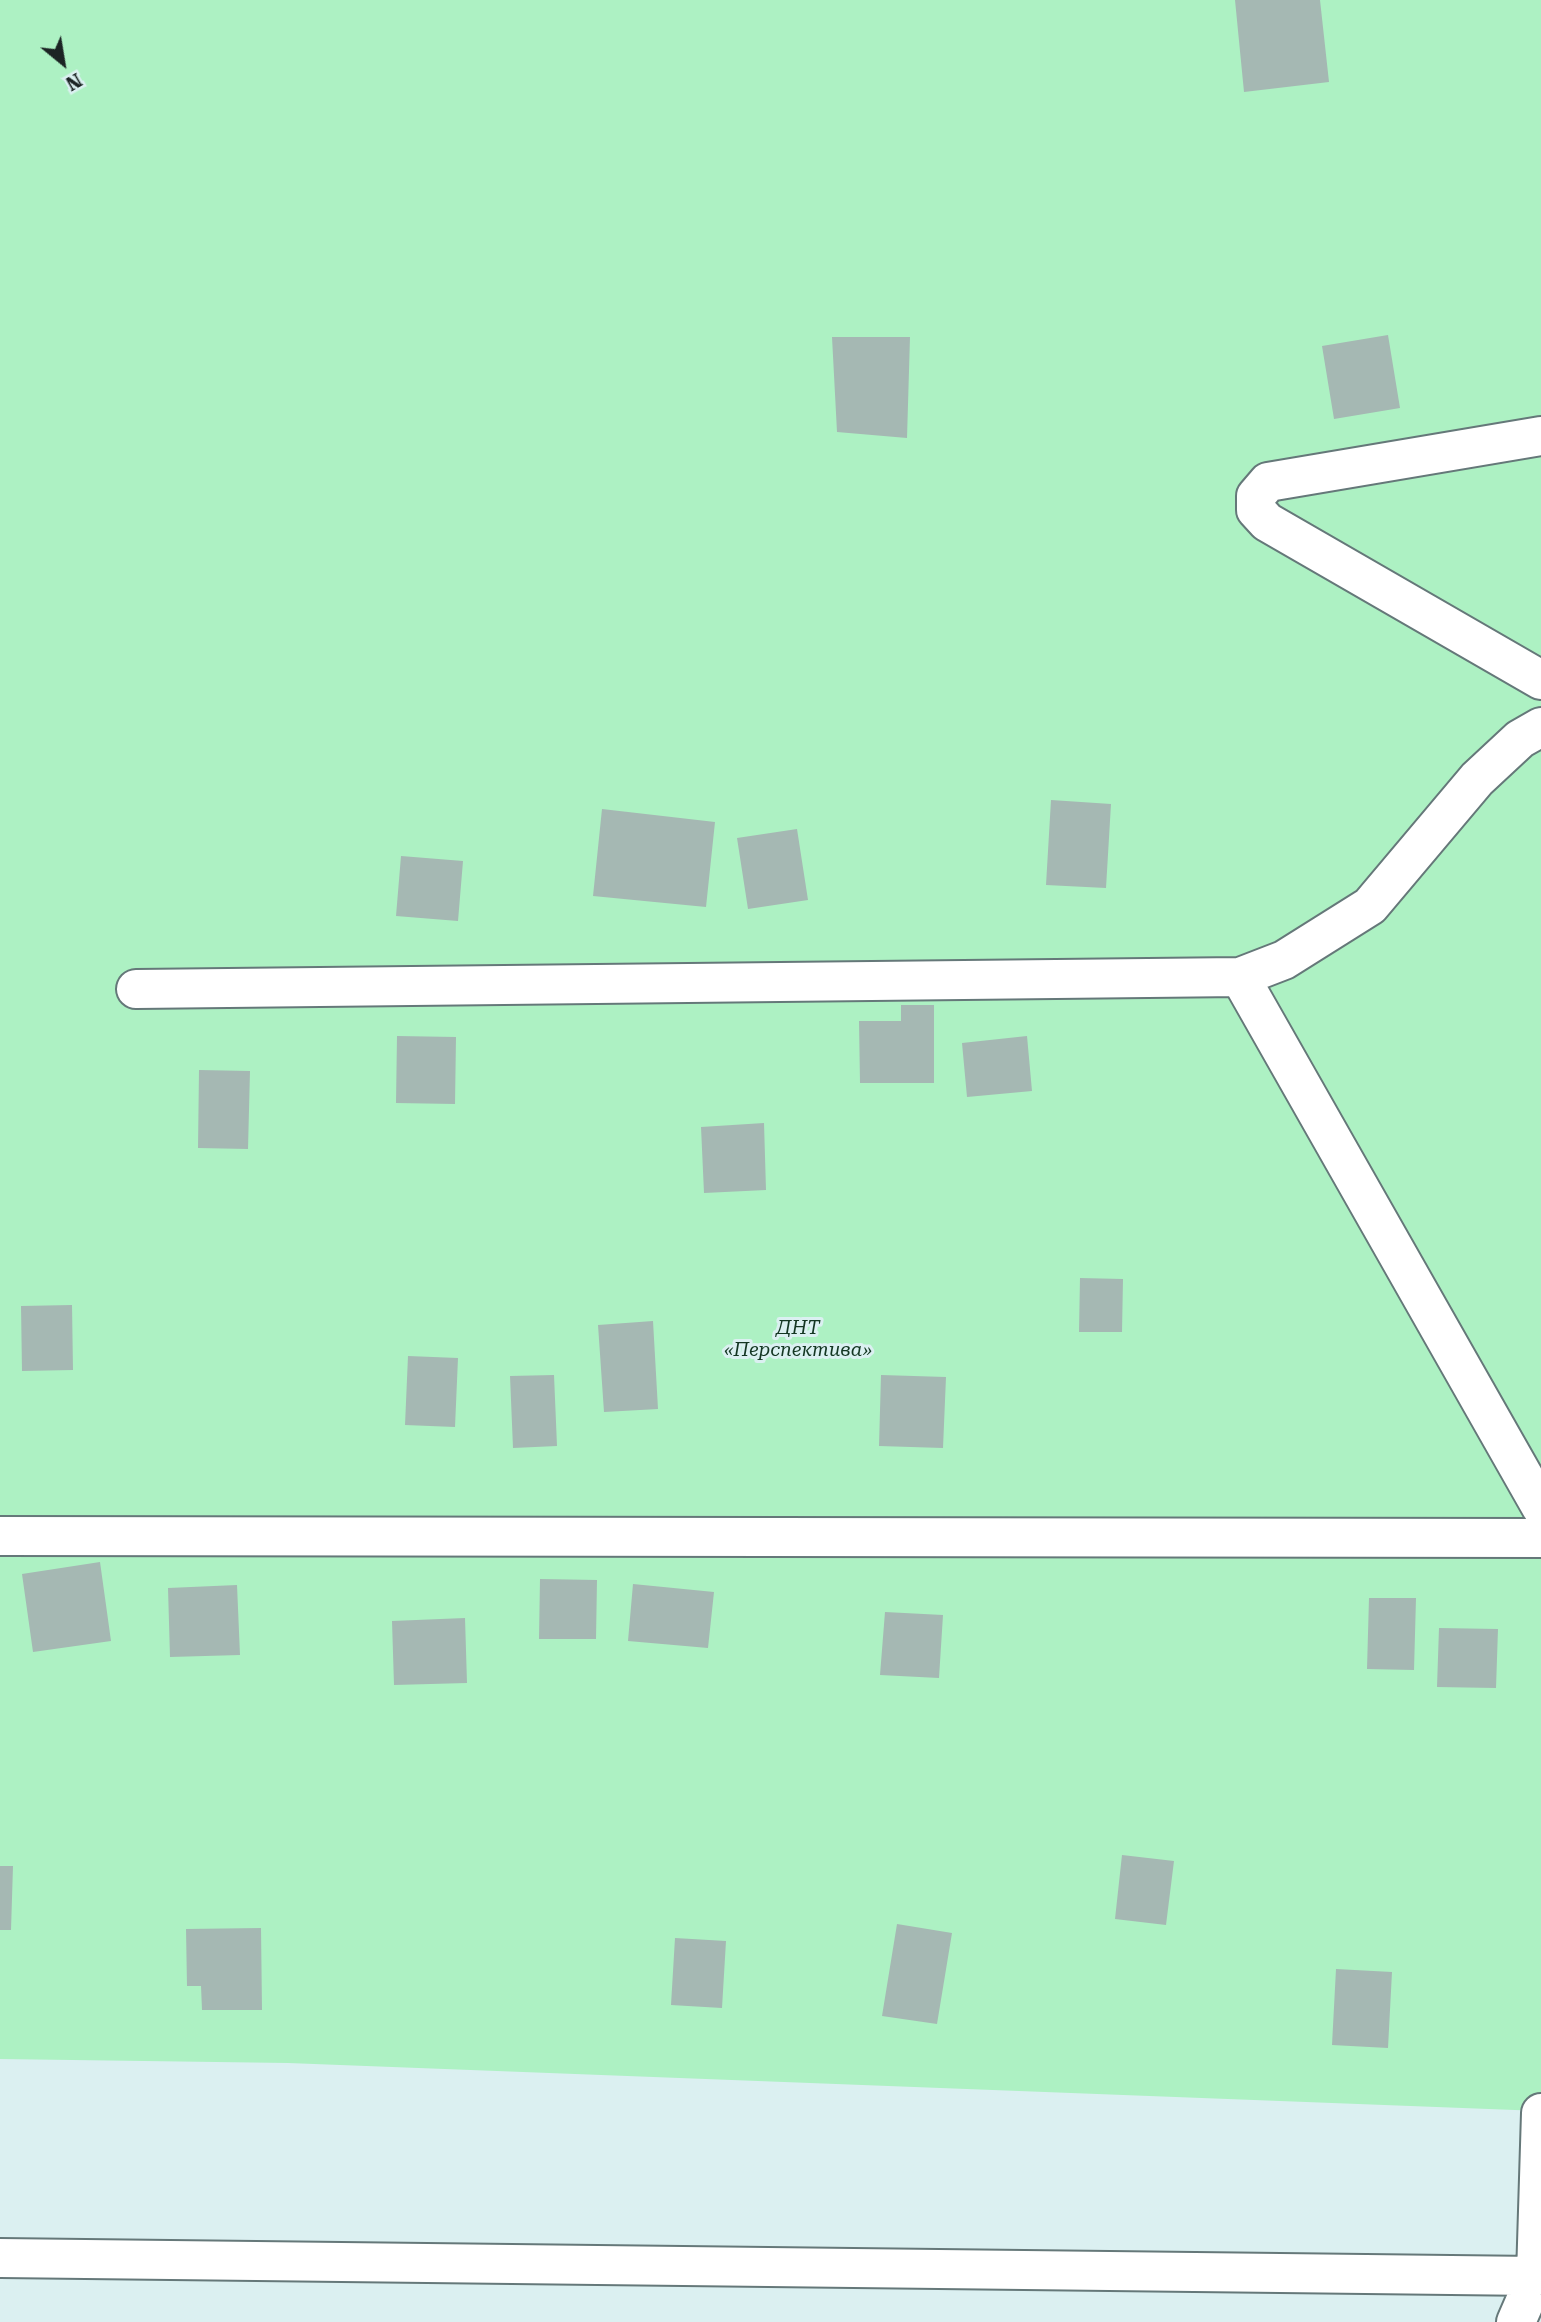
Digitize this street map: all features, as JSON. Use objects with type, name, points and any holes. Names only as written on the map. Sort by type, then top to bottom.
[{"type":"street","points":[[1541,436],[1268,482],[1256,496],[1256,510],[1267,522],[1541,680]]},
{"type":"street","points":[[136,989],[1240,977],[1283,960],[1370,906],[1477,779],[1520,739],[1541,727]]},
{"type":"street","points":[[1240,977],[1541,1507]]},
{"type":"street","points":[[0,1536],[1541,1538]]},
{"type":"street","points":[[1516,2322],[1539,2274],[1541,2113]]},
{"type":"street","points":[[0,2258],[1539,2274]]},
{"type":"green space","name":"ДНТ «Перспектива»","points":[[0,0],[1541,0],[1541,2111],[288,2063],[0,2059]]},
{"type":"building","points":[[1235,0],[1320,0],[1329,82],[1244,92]]},
{"type":"building","points":[[1388,335],[1400,408],[1334,419],[1322,346]]},
{"type":"building","points":[[832,337],[910,337],[907,438],[837,432]]},
{"type":"building","points":[[1051,800],[1111,804],[1106,888],[1046,885]]},
{"type":"building","points":[[602,809],[715,822],[706,907],[593,896]]},
{"type":"building","points":[[797,829],[808,900],[748,909],[737,838]]},
{"type":"building","points":[[401,856],[463,861],[458,921],[396,916]]},
{"type":"building","points":[[901,1005],[934,1005],[934,1083],[860,1083],[859,1021],[901,1021]]},
{"type":"building","points":[[397,1036],[456,1037],[455,1104],[396,1103]]},
{"type":"building","points":[[1027,1036],[1032,1091],[967,1097],[962,1043]]},
{"type":"building","points":[[199,1070],[250,1071],[248,1149],[198,1148]]},
{"type":"building","points":[[764,1123],[766,1190],[704,1193],[701,1127]]},
{"type":"building","points":[[1080,1278],[1123,1279],[1122,1332],[1079,1332]]},
{"type":"building","points":[[72,1305],[73,1370],[22,1371],[21,1306]]},
{"type":"building","points":[[653,1321],[658,1409],[604,1412],[598,1325]]},
{"type":"building","points":[[408,1356],[458,1358],[455,1427],[405,1425]]},
{"type":"building","points":[[554,1375],[557,1446],[513,1448],[510,1376]]},
{"type":"building","points":[[881,1375],[946,1377],[943,1448],[879,1446]]},
{"type":"building","points":[[100,1562],[111,1641],[33,1652],[22,1574]]},
{"type":"building","points":[[540,1579],[597,1580],[596,1639],[539,1639]]},
{"type":"building","points":[[633,1584],[714,1592],[708,1648],[628,1641]]},
{"type":"building","points":[[237,1585],[240,1655],[170,1657],[168,1588]]},
{"type":"building","points":[[1369,1598],[1416,1598],[1414,1670],[1367,1669]]},
{"type":"building","points":[[885,1612],[943,1615],[939,1678],[880,1675]]},
{"type":"building","points":[[465,1618],[467,1683],[394,1685],[392,1621]]},
{"type":"building","points":[[1439,1628],[1498,1629],[1496,1688],[1437,1687]]},
{"type":"building","points":[[1122,1855],[1174,1861],[1166,1925],[1115,1919]]},
{"type":"building","points":[[0,1866],[13,1866],[11,1930],[0,1930]]},
{"type":"building","points":[[897,1924],[952,1933],[937,2024],[882,2016]]},
{"type":"building","points":[[261,1928],[262,2010],[202,2010],[201,1986],[187,1986],[186,1929]]},
{"type":"building","points":[[675,1938],[726,1941],[722,2008],[671,2005]]},
{"type":"building","points":[[1336,1969],[1392,1972],[1388,2048],[1332,2045]]}]
